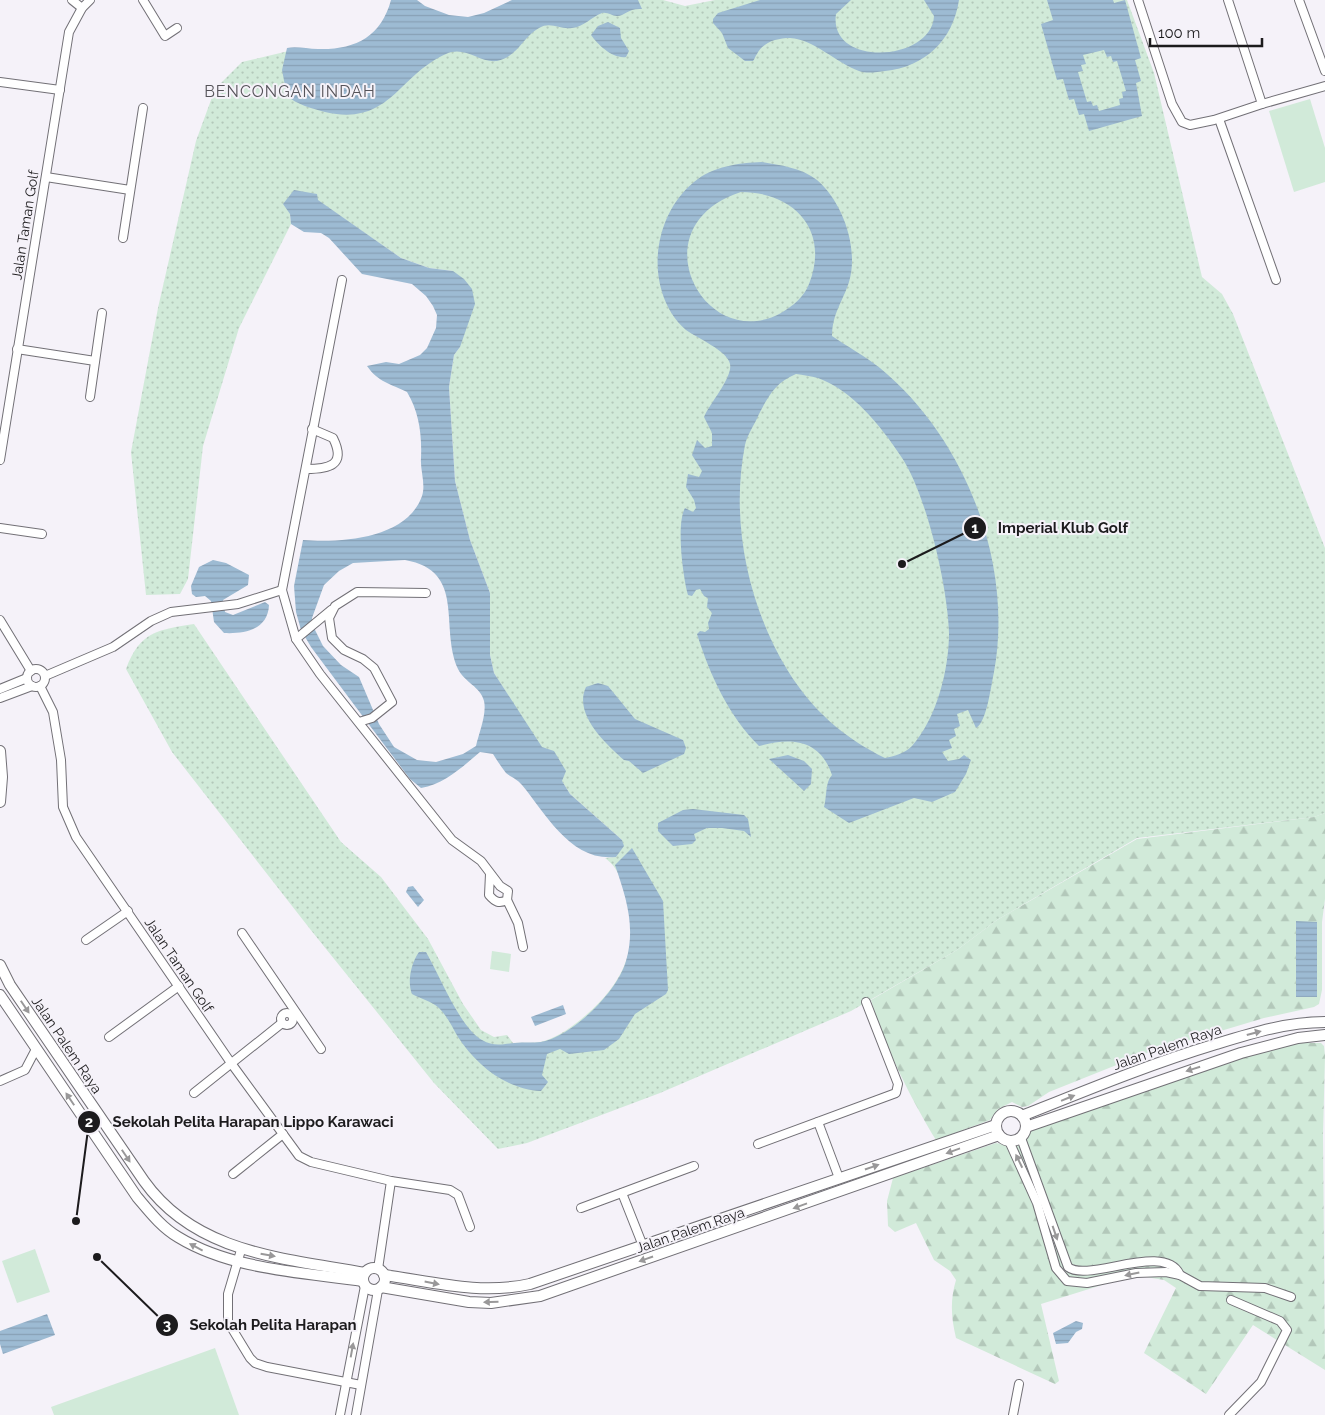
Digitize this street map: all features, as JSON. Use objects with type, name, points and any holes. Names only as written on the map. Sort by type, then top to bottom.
[{"type":"street","points":[[72,0],[82,8]]},
{"type":"street","name":"Jalan Taman Golf","points":[[0,460],[2,436],[18,349],[69,32],[82,8],[90,0]]},
{"type":"street","points":[[143,0],[165,36],[177,28]]},
{"type":"street","points":[[1138,0],[1172,104],[1182,122],[1190,125],[1219,119],[1262,104],[1325,86]]},
{"type":"street","points":[[1228,0],[1262,104]]},
{"type":"street","points":[[1299,0],[1325,71]]},
{"type":"street","points":[[0,82],[60,90]]},
{"type":"street","points":[[123,238],[143,108]]},
{"type":"street","points":[[1219,119],[1276,280]]},
{"type":"street","points":[[46,177],[130,190]]},
{"type":"street","points":[[342,280],[282,590],[298,637],[320,674],[362,722],[452,840],[480,861],[490,874],[508,891],[507,900],[518,923],[523,947]]},
{"type":"street","points":[[90,397],[102,314]]},
{"type":"street","points":[[18,349],[95,361]]},
{"type":"street","points":[[306,469],[331,466],[335,463],[338,454],[333,438],[312,429]]},
{"type":"street","points":[[0,528],[42,534]]},
{"type":"street","points":[[45,676],[113,648],[151,621],[171,612],[238,604],[282,590]]},
{"type":"street","points":[[298,637],[322,619],[335,606],[358,592],[426,594]]},
{"type":"street","points":[[335,606],[329,618],[332,638],[344,650],[363,659],[374,668],[392,702],[388,707],[362,722]]},
{"type":"street","name":"Jalan Taman Golf","points":[[0,620],[53,712],[58,731],[63,808],[76,836],[231,1063],[294,1150],[304,1159],[391,1180],[454,1192],[461,1202],[470,1227]]},
{"type":"street","points":[[0,698],[33,680],[39,670],[45,676]]},
{"type":"street","points":[[0,689],[33,680],[44,682],[45,676]]},
{"type":"street","points":[[0,751],[2,777],[0,802]]},
{"type":"street","points":[[490,874],[489,895],[495,902],[501,903],[507,900]]},
{"type":"street","points":[[86,940],[128,911]]},
{"type":"street","points":[[242,933],[294,1014],[321,1049]]},
{"type":"street","name":"Jalan Palem Raya","points":[[0,965],[10,985],[157,1200],[173,1215],[197,1230],[241,1250],[365,1280]]},
{"type":"street","points":[[109,1037],[179,986]]},
{"type":"street","name":"Jalan Palem Raya","points":[[0,995],[137,1197],[155,1218],[176,1236],[208,1253],[239,1262],[365,1280]]},
{"type":"street","points":[[758,1144],[894,1094],[898,1090],[898,1084],[866,1002]]},
{"type":"street","points":[[194,1093],[282,1023],[290,1024],[294,1014]]},
{"type":"street","name":"Jalan Palem Raya","points":[[1022,1116],[1158,1062],[1253,1032],[1283,1025],[1325,1022]]},
{"type":"street","name":"Jalan Palem Raya","points":[[1026,1127],[1241,1053],[1298,1038],[1325,1035]]},
{"type":"street","points":[[0,1081],[25,1070],[36,1049]]},
{"type":"street","points":[[1180,1275],[1173,1266],[1157,1263],[1118,1264],[1082,1271],[1068,1267],[1021,1138],[1026,1127],[1022,1116],[1014,1111],[1005,1112],[999,1117],[997,1130],[1009,1141],[1037,1204],[1056,1268],[1067,1280],[1083,1283],[1141,1272],[1166,1272],[1180,1275],[1200,1286],[1265,1288],[1291,1297]]},
{"type":"street","points":[[818,1122],[839,1178]]},
{"type":"street","name":"Jalan Palem Raya","points":[[381,1272],[452,1287],[484,1290],[513,1288],[643,1246],[839,1178],[997,1130]]},
{"type":"street","name":"Jalan Palem Raya","points":[[380,1289],[468,1302],[491,1303],[540,1296],[997,1130]]},
{"type":"street","points":[[233,1174],[283,1134]]},
{"type":"street","points":[[1009,1141],[1021,1138]]},
{"type":"street","points":[[581,1208],[694,1166]]},
{"type":"street","points":[[356,1415],[380,1289],[384,1284],[381,1272],[391,1180]]},
{"type":"street","points":[[622,1193],[643,1246]]},
{"type":"street","points":[[241,1250],[228,1294],[228,1322],[250,1358],[261,1366],[361,1385]]},
{"type":"street","points":[[340,1415],[368,1269],[381,1272]]},
{"type":"street","points":[[1082,1271],[1083,1283]]},
{"type":"street","points":[[365,1280],[373,1290],[380,1289]]},
{"type":"street","points":[[1229,1415],[1261,1382],[1287,1330],[1280,1321],[1232,1300]]},
{"type":"street","points":[[1013,1415],[1019,1384]]},
{"type":"green space","points":[[517,0],[663,0],[685,6],[715,0],[1127,0],[1154,73],[1202,277],[1222,294],[1233,314],[1325,548],[1325,813],[1314,817],[1137,838],[997,920],[957,950],[851,1011],[660,1093],[527,1143],[498,1149],[434,1083],[310,929],[172,752],[126,669],[137,647],[152,634],[170,628],[194,624],[341,842],[381,877],[428,939],[463,1004],[481,1030],[494,1037],[507,1035],[513,1043],[550,1039],[586,1015],[599,1003],[619,977],[630,947],[630,915],[619,875],[605,858],[616,857],[622,840],[570,794],[494,673],[490,655],[490,593],[470,540],[455,481],[449,387],[454,355],[460,347],[453,271],[429,268],[401,258],[317,200],[290,214],[291,224],[239,328],[203,446],[188,579],[180,594],[146,595],[131,452],[158,308],[196,141],[215,89],[242,62],[297,49],[339,52],[372,39],[418,9],[467,22]]},
{"type":"green space","points":[[1310,99],[1325,148],[1325,182],[1294,192],[1269,111]]},
{"type":"green space","points":[[1325,813],[1325,899],[1322,922],[1322,990],[1319,1004],[1314,1007],[1264,1018],[1144,1054],[1049,1092],[1028,1106],[1022,1107],[1012,1102],[998,1109],[990,1120],[936,1140],[899,1072],[876,1017],[871,1000],[957,950],[997,920],[1137,839],[1314,817]]},
{"type":"green space","points":[[492,951],[511,954],[509,972],[490,969]]},
{"type":"green space","points":[[1299,1043],[1321,1043],[1324,1046],[1325,1056],[1323,1135],[1325,1370],[1253,1325],[1206,1394],[1144,1353],[1176,1288],[1164,1280],[1134,1275],[1041,1304],[1059,1381],[1055,1384],[956,1338],[952,1309],[956,1280],[950,1271],[934,1260],[916,1223],[895,1232],[888,1226],[887,1201],[893,1178],[996,1143],[1017,1146],[1026,1142],[1029,1132],[1036,1127],[1241,1057]]},
{"type":"green space","points":[[35,1249],[50,1292],[17,1303],[2,1261]]},
{"type":"green space","points":[[215,1348],[239,1415],[54,1415],[51,1407]]},
{"type":"water","points":[[391,0],[417,0],[425,6],[449,15],[468,17],[484,13],[512,0],[638,0],[642,9],[617,16],[602,13],[580,26],[572,28],[552,25],[543,26],[529,36],[509,56],[497,61],[490,61],[459,52],[446,54],[430,63],[379,106],[365,112],[347,115],[325,112],[300,104],[287,96],[282,70],[287,48],[331,49],[355,44],[365,39],[381,23],[387,13]]},
{"type":"water","points":[[760,0],[851,0],[836,14],[838,31],[848,44],[863,50],[881,52],[900,50],[917,43],[929,31],[934,16],[924,0],[959,0],[951,27],[935,49],[913,64],[869,73],[850,67],[808,42],[790,38],[780,39],[763,46],[753,61],[745,61],[728,48],[722,33],[713,23],[713,19],[718,13]]},
{"type":"water","points":[[1047,0],[1113,0],[1114,3],[1125,0],[1141,58],[1135,60],[1141,81],[1136,83],[1142,116],[1089,131],[1084,114],[1079,115],[1074,99],[1069,100],[1063,79],[1057,80],[1041,24],[1053,20]],"holes":[[[1104,50],[1107,57],[1111,56],[1113,62],[1117,61],[1126,91],[1122,92],[1123,98],[1119,99],[1120,105],[1099,111],[1097,105],[1093,106],[1091,101],[1087,102],[1078,72],[1083,71],[1081,65],[1086,64],[1083,55]]]},
{"type":"water","points":[[608,22],[620,28],[621,38],[629,51],[626,57],[611,54],[591,35],[598,26]]},
{"type":"water","points":[[762,162],[791,168],[811,176],[826,189],[841,213],[850,241],[852,269],[849,282],[836,314],[832,336],[880,368],[910,397],[936,430],[959,466],[976,505],[989,546],[997,588],[998,631],[994,672],[986,711],[976,728],[968,710],[957,714],[960,726],[954,729],[956,736],[949,740],[952,748],[942,752],[948,761],[959,759],[964,755],[971,760],[966,774],[955,792],[932,802],[914,798],[849,823],[824,807],[827,786],[832,775],[827,763],[820,754],[803,744],[793,742],[771,743],[759,746],[729,708],[714,679],[697,634],[700,631],[705,632],[709,629],[708,623],[712,613],[707,607],[708,598],[704,596],[700,589],[696,590],[692,596],[688,595],[684,576],[681,551],[682,516],[685,508],[693,512],[696,508],[694,500],[686,487],[688,474],[699,477],[702,471],[692,455],[697,440],[705,448],[712,446],[712,433],[704,417],[725,383],[730,364],[724,354],[686,330],[671,313],[664,297],[659,277],[659,247],[662,232],[674,204],[694,182],[709,172],[718,169]],"holes":[[[741,192],[760,194],[777,199],[792,207],[803,218],[811,232],[815,247],[814,265],[809,284],[801,297],[781,313],[753,321],[728,317],[707,302],[693,281],[687,256],[692,231],[709,209]],[[796,374],[818,378],[843,391],[865,410],[892,444],[910,471],[927,515],[940,566],[945,591],[949,633],[947,662],[940,692],[928,722],[912,746],[902,753],[885,758],[856,741],[830,722],[797,685],[774,646],[762,619],[746,562],[741,533],[740,503],[745,445],[749,433],[770,395],[778,385]]]},
{"type":"water","points":[[294,190],[317,194],[318,200],[401,258],[429,268],[453,271],[464,279],[472,289],[475,304],[460,347],[454,355],[449,387],[455,481],[470,540],[490,593],[490,655],[494,673],[542,747],[554,751],[566,771],[562,781],[570,794],[622,840],[624,846],[616,857],[600,857],[586,852],[561,834],[520,783],[506,773],[493,754],[480,752],[445,779],[421,788],[410,779],[311,647],[301,630],[296,612],[294,586],[303,540],[353,539],[388,530],[414,510],[422,496],[421,440],[414,407],[407,392],[380,379],[367,366],[386,362],[399,364],[420,355],[427,348],[436,328],[437,315],[426,296],[412,284],[362,274],[329,238],[321,233],[304,232],[291,224],[290,214],[283,204]],"holes":[[[405,560],[424,566],[437,576],[444,588],[448,603],[450,636],[458,669],[464,678],[480,692],[485,706],[484,718],[476,746],[463,754],[436,762],[417,760],[394,747],[379,724],[359,677],[341,665],[323,646],[312,624],[312,618],[324,585],[339,571],[353,563]]]},
{"type":"water","points":[[213,560],[226,563],[249,575],[248,585],[223,600],[225,612],[233,615],[265,602],[269,605],[268,613],[264,620],[254,629],[239,633],[224,633],[214,622],[211,601],[205,596],[196,597],[192,594],[191,586],[199,567]]},
{"type":"water","points":[[598,683],[608,686],[635,719],[683,740],[686,748],[684,754],[643,773],[629,761],[624,760],[593,728],[584,708],[583,697],[586,687]]},
{"type":"water","points":[[788,755],[804,761],[812,769],[811,784],[804,791],[769,759]]},
{"type":"water","points":[[693,809],[744,815],[748,819],[751,837],[744,831],[707,828],[694,834],[696,840],[692,844],[673,846],[658,831],[658,823],[683,810]]},
{"type":"water","points":[[632,848],[663,901],[668,990],[666,994],[635,1014],[619,1039],[604,1050],[569,1054],[560,1049],[547,1054],[542,1075],[548,1082],[541,1091],[528,1090],[505,1081],[483,1066],[474,1057],[465,1047],[439,1008],[412,994],[410,978],[416,956],[419,952],[426,952],[458,1013],[474,1034],[482,1040],[490,1044],[498,1044],[541,1042],[554,1038],[580,1022],[604,998],[614,985],[626,961],[629,948],[630,924],[626,900],[615,865]]},
{"type":"water","points":[[413,886],[424,900],[418,907],[406,892],[408,887]]},
{"type":"water","points":[[1296,921],[1317,922],[1317,997],[1296,997]]},
{"type":"water","points":[[563,1005],[566,1014],[535,1026],[531,1017]]},
{"type":"water","points":[[47,1314],[55,1335],[3,1354],[0,1344],[0,1331]]},
{"type":"water","points":[[1076,1321],[1083,1323],[1082,1329],[1076,1332],[1068,1343],[1056,1344],[1053,1333]]},
{"type":"place","name":"Imperial Klub Golf","points":[[902,564]]},
{"type":"place","name":"Sekolah Pelita Harapan Lippo Karawaci","points":[[76,1221]]},
{"type":"place","name":"Sekolah Pelita Harapan","points":[[97,1257]]},
{"type":"district","name":"BENCONGAN INDAH","points":[[290,91]]}]
